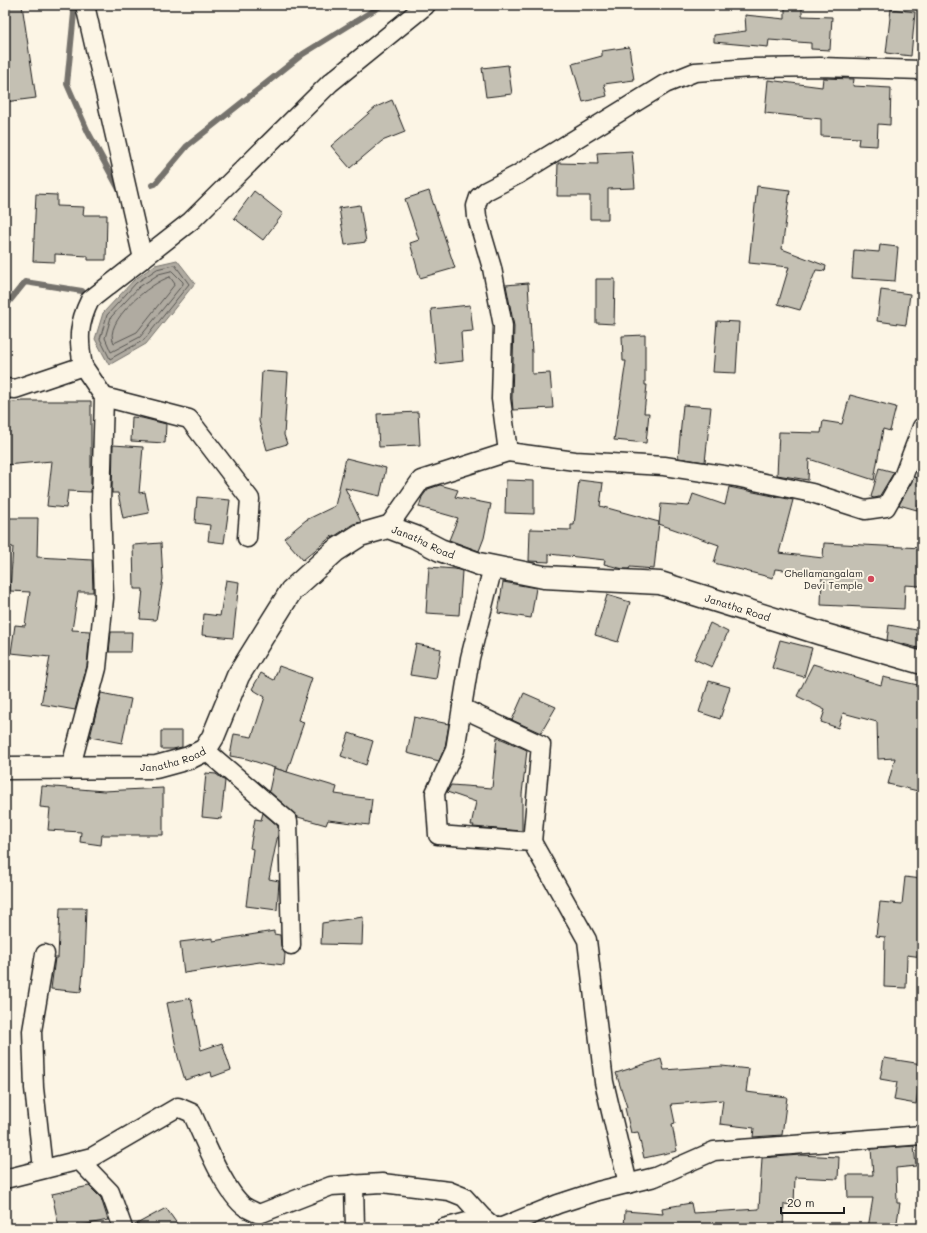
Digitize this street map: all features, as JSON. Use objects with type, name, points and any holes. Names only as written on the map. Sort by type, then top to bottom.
[{"type":"street","points":[[85,5],[143,259]]},
{"type":"street","points":[[71,766],[97,668],[104,598],[101,503],[104,397],[83,366],[79,328],[83,313],[90,300],[191,221],[330,83],[426,5]]},
{"type":"street","points":[[508,452],[502,399],[503,326],[492,268],[477,217],[476,206],[479,197],[486,191],[518,175],[665,84],[695,72],[751,68],[820,67],[922,70]]},
{"type":"street","points":[[5,388],[15,389],[83,366]]},
{"type":"street","points":[[104,397],[189,419],[250,499],[247,538]]},
{"type":"street","points":[[388,527],[421,480],[508,452],[575,462],[664,466],[736,477],[812,493],[865,510],[886,507],[904,477],[922,427]]},
{"type":"street","name":"Janatha Road","points":[[5,768],[71,766],[156,767],[189,758],[205,750],[213,737],[238,676],[291,591],[334,551],[360,535],[388,527],[415,537],[440,550],[479,564],[493,567],[544,577],[660,582],[754,613],[922,663]]},
{"type":"street","points":[[493,567],[470,658],[455,750],[435,793],[438,835],[532,842]]},
{"type":"street","points":[[462,708],[541,745],[532,842],[587,940],[604,1082],[628,1184]]},
{"type":"street","points":[[205,750],[288,821],[290,945]]},
{"type":"street","points":[[43,1170],[34,1088],[32,1031],[45,954]]},
{"type":"street","points":[[5,1179],[92,1157],[178,1107],[192,1113],[217,1166],[235,1197],[245,1207],[259,1214],[331,1186],[382,1183],[449,1191],[464,1197],[490,1224]]},
{"type":"street","points":[[444,1228],[490,1224],[502,1227],[558,1204],[655,1177],[714,1151],[922,1135]]},
{"type":"street","points":[[80,1160],[110,1192],[124,1228]]},
{"type":"street","points":[[354,1184],[354,1228]]},
{"type":"water","points":[[177,260],[195,283],[146,344],[109,365],[95,339],[103,313],[134,280],[155,265]]},
{"type":"building","points":[[5,5],[22,5],[36,98],[5,102]]},
{"type":"building","points":[[785,5],[802,5],[802,16],[832,17],[830,50],[811,49],[811,43],[769,40],[768,47],[714,42],[714,35],[746,31],[745,15],[785,19]]},
{"type":"building","points":[[891,9],[915,12],[911,56],[886,53]]},
{"type":"building","points":[[629,47],[634,80],[604,84],[607,96],[583,102],[572,64],[602,56],[602,51]]},
{"type":"building","points":[[508,65],[512,94],[486,97],[482,68]]},
{"type":"building","points":[[823,78],[854,79],[853,86],[891,88],[890,125],[878,124],[877,146],[858,145],[859,138],[821,136],[821,119],[765,113],[768,80],[822,87]]},
{"type":"building","points":[[392,100],[405,132],[382,141],[350,168],[331,146],[376,107]]},
{"type":"building","points":[[632,151],[635,188],[608,189],[608,219],[590,219],[590,196],[557,196],[558,163],[598,164],[597,153]]},
{"type":"building","points":[[757,186],[790,190],[782,249],[826,266],[825,271],[816,270],[800,310],[778,304],[789,267],[749,263]]},
{"type":"building","points":[[254,191],[283,214],[263,240],[234,218]]},
{"type":"building","points":[[429,191],[455,268],[420,278],[410,243],[419,240],[405,199]]},
{"type":"building","points":[[36,194],[57,195],[57,206],[84,207],[83,215],[107,215],[106,260],[88,260],[88,256],[55,254],[55,262],[33,261]]},
{"type":"building","points":[[360,205],[366,242],[345,245],[339,208]]},
{"type":"building","points":[[880,245],[898,247],[895,281],[852,278],[854,250],[879,252]]},
{"type":"building","points":[[596,279],[615,279],[614,324],[596,323]]},
{"type":"building","points":[[528,283],[532,374],[550,373],[553,408],[513,410],[514,326],[506,285]]},
{"type":"building","points":[[881,290],[910,294],[906,325],[877,321]]},
{"type":"building","points":[[470,305],[473,331],[461,332],[463,361],[436,364],[431,309]]},
{"type":"building","points":[[717,321],[739,322],[736,373],[713,372]]},
{"type":"building","points":[[645,335],[645,385],[647,385],[644,413],[649,413],[646,443],[614,440],[626,361],[623,361],[622,336]]},
{"type":"building","points":[[262,371],[288,373],[284,435],[287,444],[267,450],[259,421]]},
{"type":"building","points":[[850,395],[896,407],[890,431],[883,429],[874,480],[809,459],[808,480],[777,475],[779,432],[821,433],[823,421],[842,424]]},
{"type":"building","points":[[22,401],[91,401],[91,492],[68,491],[66,508],[47,506],[52,461],[5,465],[5,403]]},
{"type":"building","points":[[683,405],[711,407],[705,462],[678,458]]},
{"type":"building","points":[[418,412],[420,445],[379,447],[377,414]]},
{"type":"building","points":[[132,417],[166,424],[165,443],[131,441]]},
{"type":"building","points":[[113,445],[143,447],[139,493],[145,492],[149,513],[123,518],[118,493],[112,493]]},
{"type":"building","points":[[346,458],[386,468],[380,496],[345,488],[361,522],[353,524],[332,538],[332,536],[303,560],[284,538],[306,520],[335,506]]},
{"type":"building","points":[[879,468],[894,472],[879,497],[874,498],[871,497]]},
{"type":"building","points":[[914,477],[922,479],[922,493],[917,510],[899,505]]},
{"type":"building","points":[[506,480],[534,481],[534,514],[505,513]]},
{"type":"building","points":[[579,480],[603,483],[600,506],[659,522],[654,569],[630,567],[629,569],[623,569],[604,564],[605,560],[549,554],[549,562],[529,561],[530,529],[571,530],[571,525],[574,525]]},
{"type":"building","points":[[440,485],[458,490],[455,497],[491,504],[484,538],[479,551],[449,540],[458,518],[419,507],[422,497],[428,489]]},
{"type":"building","points":[[729,487],[793,500],[779,553],[823,558],[824,543],[922,548],[920,586],[905,585],[904,609],[821,605],[822,574],[775,569],[773,578],[714,563],[719,545],[659,524],[661,504],[689,506],[693,494],[725,505]]},
{"type":"building","points":[[197,497],[230,500],[224,543],[208,541],[210,525],[195,523]]},
{"type":"building","points":[[5,518],[38,518],[37,557],[92,560],[93,592],[78,592],[72,630],[90,631],[87,666],[75,710],[41,704],[50,657],[11,653],[15,625],[25,626],[30,592],[10,591],[13,547],[5,546]]},
{"type":"building","points":[[161,543],[163,579],[156,620],[140,619],[143,589],[134,589],[133,545]]},
{"type":"building","points":[[429,567],[462,571],[459,615],[426,613]]},
{"type":"building","points":[[226,580],[239,582],[233,638],[202,635],[204,614],[220,616]]},
{"type":"building","points":[[503,582],[536,588],[531,618],[498,613]]},
{"type":"building","points":[[607,595],[630,602],[618,642],[595,635]]},
{"type":"building","points":[[710,623],[728,632],[712,667],[694,659]]},
{"type":"building","points":[[889,625],[922,631],[922,649],[887,640]]},
{"type":"building","points":[[111,632],[132,632],[131,652],[109,652]]},
{"type":"building","points":[[780,640],[812,648],[804,677],[772,668]]},
{"type":"building","points":[[416,644],[441,649],[436,679],[410,675]]},
{"type":"building","points":[[813,664],[881,685],[883,677],[922,686],[922,723],[920,723],[922,762],[918,791],[888,784],[895,758],[878,759],[877,722],[843,713],[838,728],[821,722],[825,710],[797,696]]},
{"type":"building","points":[[279,666],[312,678],[298,720],[304,722],[287,772],[247,759],[230,756],[234,734],[252,737],[265,697],[252,689],[261,673],[274,680]]},
{"type":"building","points":[[709,681],[730,687],[720,719],[699,712]]},
{"type":"building","points":[[101,693],[131,699],[122,743],[90,737]]},
{"type":"building","points":[[524,693],[556,707],[541,733],[512,720]]},
{"type":"building","points":[[414,717],[449,724],[445,747],[439,761],[407,753]]},
{"type":"building","points":[[161,731],[182,731],[182,747],[161,749]]},
{"type":"building","points":[[349,733],[373,741],[366,765],[341,756]]},
{"type":"building","points":[[497,737],[527,750],[522,794],[522,831],[473,827],[474,825],[471,825],[476,802],[447,792],[451,785],[492,788]]},
{"type":"building","points":[[274,768],[337,787],[335,794],[372,799],[369,825],[328,820],[326,825],[298,817],[269,791]]},
{"type":"building","points":[[206,773],[216,774],[225,781],[221,819],[202,817]]},
{"type":"building","points":[[42,786],[104,791],[163,788],[163,835],[102,835],[101,845],[80,842],[81,832],[48,830],[50,808],[40,807]]},
{"type":"building","points":[[263,813],[278,826],[278,834],[269,879],[279,881],[277,910],[246,906],[253,849],[250,848],[255,819],[261,820]]},
{"type":"building","points":[[905,877],[922,879],[922,957],[907,955],[906,988],[884,987],[885,937],[876,936],[880,902],[902,904]]},
{"type":"building","points":[[60,908],[86,908],[81,992],[51,989],[55,958],[58,958]]},
{"type":"building","points":[[363,917],[362,945],[321,944],[322,923]]},
{"type":"building","points":[[274,931],[274,934],[280,935],[281,946],[285,954],[284,965],[260,962],[184,973],[180,942],[213,938],[213,941]]},
{"type":"building","points":[[191,998],[201,1050],[222,1043],[231,1070],[212,1077],[211,1072],[185,1080],[178,1057],[167,1003]]},
{"type":"building","points":[[884,1058],[922,1064],[916,1104],[894,1100],[897,1082],[880,1079]]},
{"type":"building","points":[[661,1059],[664,1070],[722,1066],[749,1069],[746,1092],[787,1097],[782,1135],[753,1137],[754,1128],[720,1124],[723,1100],[671,1104],[675,1123],[672,1124],[677,1151],[644,1158],[638,1132],[631,1133],[625,1108],[627,1107],[616,1073]]},
{"type":"building","points":[[914,1146],[916,1166],[896,1168],[897,1203],[900,1203],[896,1228],[868,1228],[873,1198],[848,1198],[847,1175],[873,1175],[871,1149]]},
{"type":"building","points":[[800,1155],[839,1157],[838,1179],[795,1177],[794,1205],[784,1204],[783,1228],[624,1228],[625,1211],[663,1214],[662,1208],[691,1203],[693,1213],[759,1209],[762,1158]]},
{"type":"building","points":[[89,1186],[101,1198],[108,1220],[69,1228],[59,1228],[52,1194]]},
{"type":"building","points":[[166,1208],[180,1228],[133,1228],[133,1226]]},
{"type":"waterway","points":[[69,5],[74,13],[67,84],[88,132],[120,191]]},
{"type":"waterway","points":[[152,185],[155,184],[187,146],[303,54],[382,5]]},
{"type":"waterway","points":[[5,304],[8,303],[25,282],[82,291]]},
{"type":"place","name":"Chellamangalam Devi Temple","points":[[871,579]]}]
